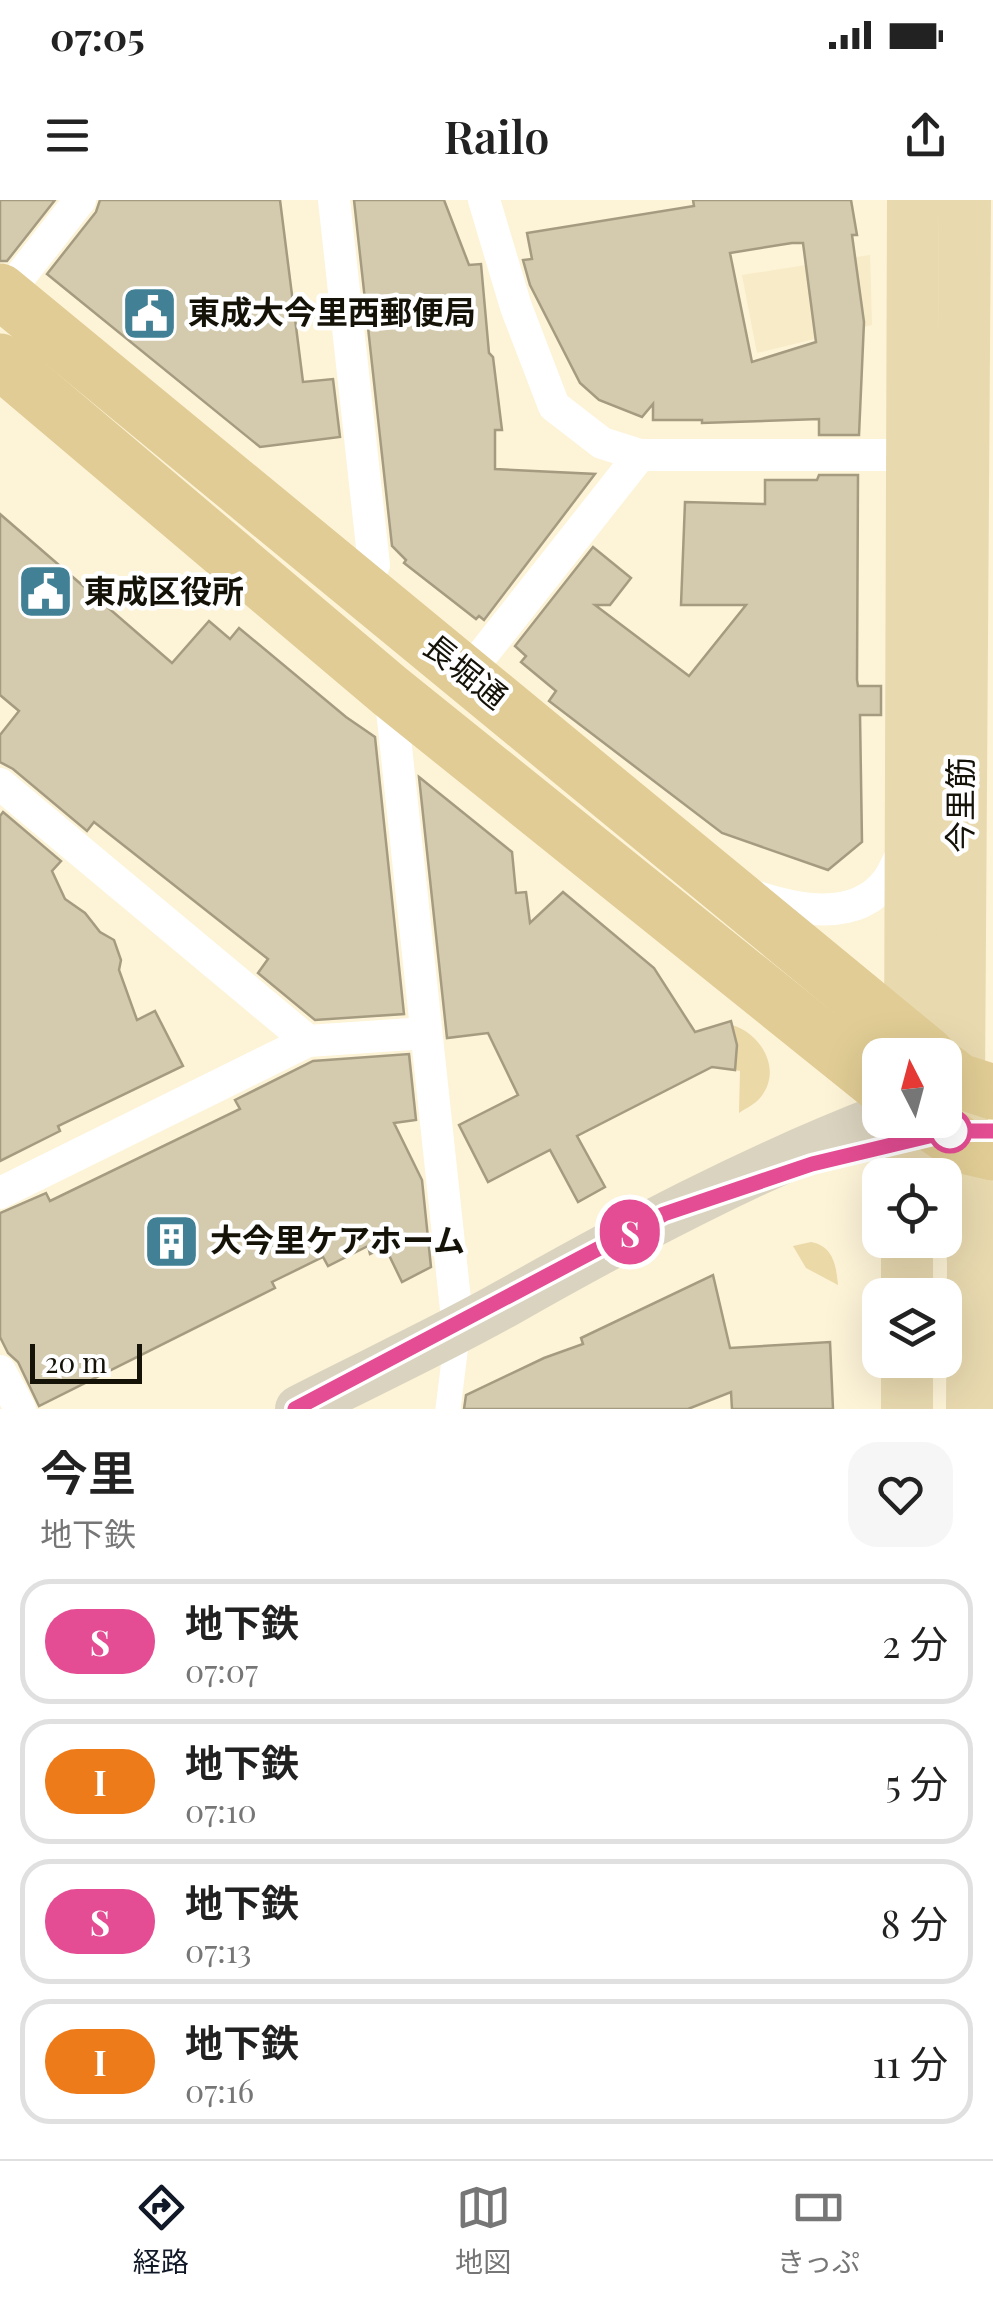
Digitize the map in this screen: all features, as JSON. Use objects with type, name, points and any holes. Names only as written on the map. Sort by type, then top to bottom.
[{"type":"highway","name":"長堀通","points":[[2,296],[725,886],[890,1038]]},
{"type":"highway","name":"長堀通","points":[[0,361],[390,691],[862,1071]]},
{"type":"main road","name":"今里筋","points":[[913,200],[910,837],[939,1038]]},
{"type":"main road","name":"今里筋","points":[[948,1038],[965,200]]},
{"type":"main road","points":[[299,1409],[458,1328],[632,1232],[765,1166],[862,1126]]},
{"type":"main road","name":"今里筋","points":[[954,1138],[973,1262],[972,1409]]},
{"type":"main road","points":[[906,1409],[907,1378]]},
{"type":"street","points":[[2,296],[80,200]]},
{"type":"street","points":[[334,200],[374,565],[358,584]]},
{"type":"street","points":[[484,200],[516,308],[554,406],[602,443],[640,455],[910,454]]},
{"type":"street","points":[[468,673],[640,455]]},
{"type":"street","points":[[390,691],[458,1328],[448,1409]]},
{"type":"street","points":[[0,784],[308,1041]]},
{"type":"street","points":[[725,886],[799,908],[851,906],[865,901],[888,880],[910,837]]},
{"type":"street","points":[[0,1193],[308,1041],[426,1033]]},
{"type":"street","points":[[0,1371],[20,1409]]},
{"type":"shaded area","points":[[870,255],[872,325],[757,353],[742,275]]},
{"type":"shaded area","points":[[732,1025],[760,1045],[770,1076],[760,1098],[739,1113],[740,1071],[735,1070],[737,1045]]},
{"type":"shaded area","points":[[811,1242],[829,1252],[838,1285],[806,1268],[793,1246]]},
{"type":"building","points":[[0,200],[55,200],[7,261],[0,261]]},
{"type":"building","points":[[100,200],[280,200],[303,382],[333,379],[340,437],[260,447],[47,274],[96,212]]},
{"type":"building","points":[[354,200],[444,200],[469,265],[481,264],[489,353],[493,357],[502,430],[495,430],[495,469],[595,474],[484,620],[479,616],[476,619],[404,563],[406,560],[392,546]]},
{"type":"building","points":[[693,200],[851,200],[864,322],[859,435],[819,435],[819,419],[702,423],[653,420],[653,404],[642,417],[599,400],[580,383],[530,285],[523,260],[532,259],[527,233],[694,206]],"holes":[[[803,243],[816,342],[752,362],[730,253]]]},
{"type":"building","points":[[819,475],[858,475],[857,680],[858,686],[881,686],[881,715],[860,715],[862,842],[828,870],[722,833],[549,701],[556,691],[521,662],[526,656],[515,646],[593,547],[631,578],[610,605],[595,605],[689,676],[746,605],[681,605],[685,502],[765,504],[765,480],[817,480]]},
{"type":"building","points":[[0,514],[172,663],[209,621],[230,639],[239,628],[375,737],[404,1014],[315,1020],[258,973],[268,959],[94,822],[87,831],[0,762],[0,735],[19,711],[0,695]]},
{"type":"building","points":[[419,777],[512,852],[516,893],[526,892],[530,923],[563,892],[654,968],[695,1032],[731,1021],[737,1045],[735,1070],[712,1067],[577,1136],[605,1187],[578,1202],[550,1150],[488,1182],[459,1125],[518,1095],[488,1033],[447,1038]]},
{"type":"building","points":[[3,812],[61,861],[52,871],[65,899],[114,940],[121,960],[119,970],[137,1020],[155,1011],[183,1066],[58,1126],[60,1131],[0,1161],[0,816]]},
{"type":"building","points":[[409,1054],[416,1120],[394,1123],[422,1180],[431,1267],[402,1282],[385,1247],[370,1254],[368,1246],[328,1266],[323,1257],[272,1282],[275,1288],[39,1406],[18,1362],[0,1337],[0,1213],[46,1193],[50,1201],[240,1109],[235,1100],[313,1061]]},
{"type":"building","points":[[713,1275],[730,1348],[830,1342],[833,1409],[732,1409],[731,1392],[688,1409],[464,1409],[466,1395],[583,1344],[581,1338]]},
{"type":"metro line","name":"S","points":[[295,1409],[664,1214],[812,1164],[950,1131],[993,1131]]},
{"type":"place","name":"東成大今里西郵便局","points":[[149,313]]},
{"type":"place","name":"東成区役所","points":[[45,592]]},
{"type":"place","name":"大今里ケアホーム","points":[[171,1241]]}]
